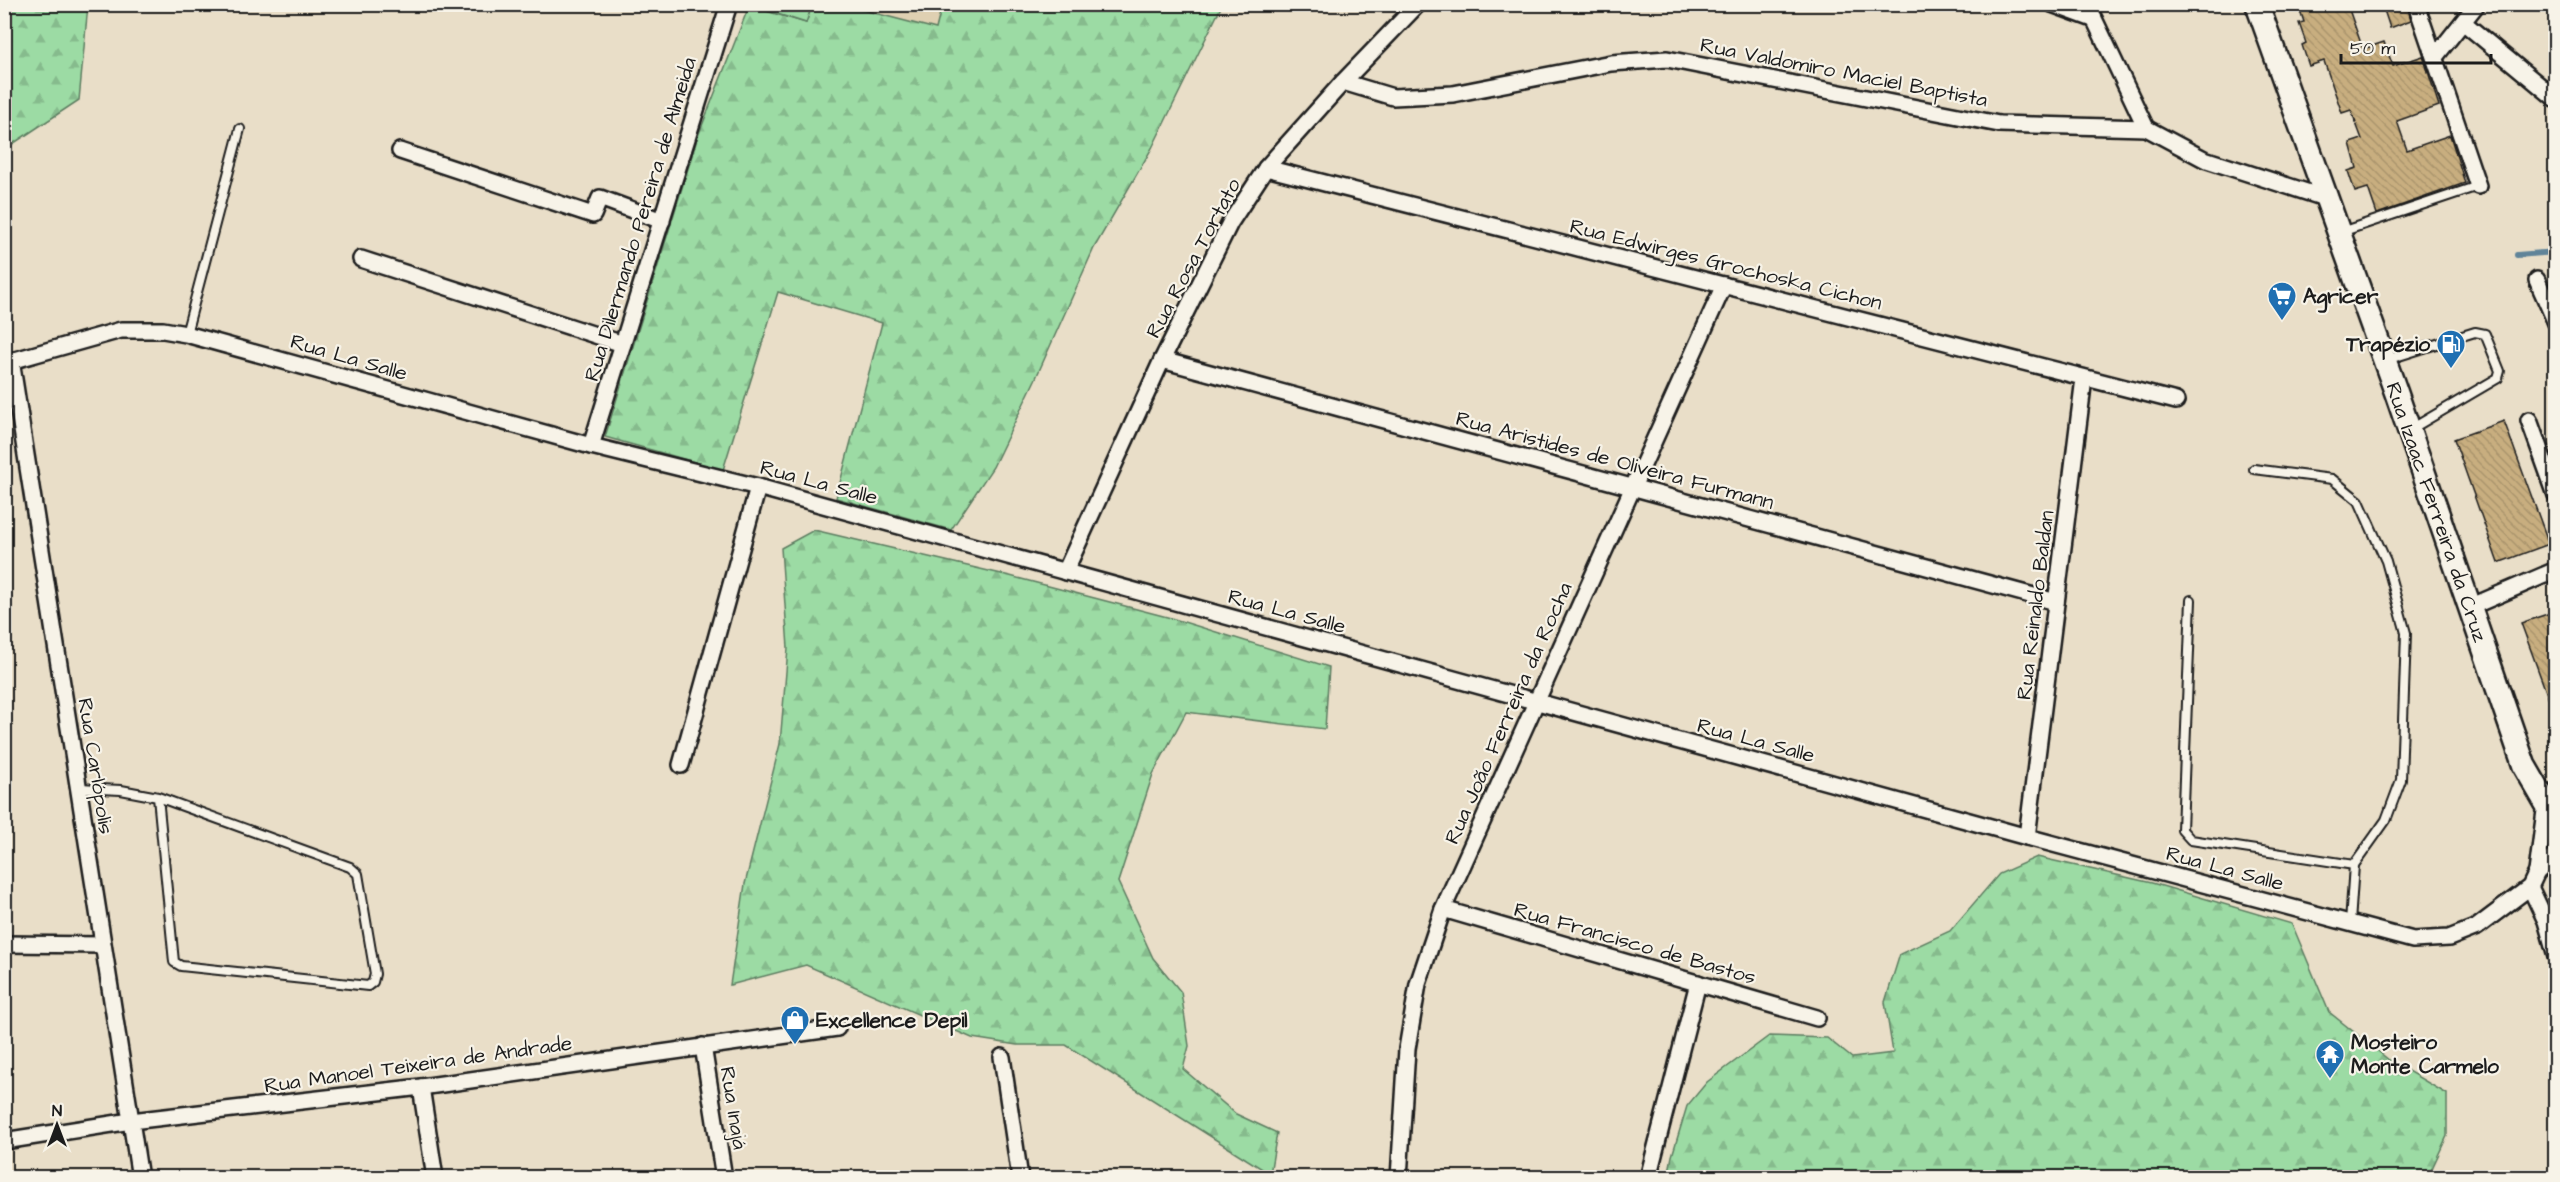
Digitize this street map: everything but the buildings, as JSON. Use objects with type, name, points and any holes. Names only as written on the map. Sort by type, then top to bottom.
[{"type":"main road","name":"Rua Izaac Ferreira da Cruz","points":[[2257,4],[2385,360],[2524,765],[2551,807]]},
{"type":"street","name":"Rua Dilermando Pereira de Almeida","points":[[591,446],[729,4]]},
{"type":"street","name":"Rua Rosa Tortato","points":[[1065,572],[1162,360],[1230,223],[1266,168],[1343,82],[1418,4]]},
{"type":"street","points":[[2052,4],[2092,20]]},
{"type":"street","points":[[2087,4],[2092,20],[2146,128]]},
{"type":"street","points":[[2416,4],[2478,186]]},
{"type":"street","points":[[2435,57],[2477,4]]},
{"type":"street","points":[[2463,22],[2556,99]]},
{"type":"street","name":"Rua Valdomiro Maciel Baptista","points":[[1343,82],[1393,97],[1453,94],[1611,63],[1667,58],[1999,124],[2146,128],[2204,159],[2328,199]]},
{"type":"street","points":[[400,151],[593,215],[600,198],[662,220]]},
{"type":"street","name":"Rua Edwirges Grochoska Cichon","points":[[1266,168],[2176,401]]},
{"type":"street","points":[[361,259],[624,344]]},
{"type":"street","points":[[2537,280],[2556,323]]},
{"type":"street","name":"Rua João Ferreira da Rocha","points":[[1400,1178],[1407,1049],[1418,984],[1443,909],[1724,285]]},
{"type":"street","name":"Rua La Salle","points":[[8,362],[121,330],[163,330],[186,334],[591,446],[758,487],[2027,837],[2413,940],[2449,938],[2477,927],[2530,887],[2537,872],[2551,807]]},
{"type":"street","name":"Rua Aristides de Oliveira Furmann","points":[[1162,360],[2056,602]]},
{"type":"street","name":"Rua Carlópolis","points":[[8,362],[140,1178]]},
{"type":"street","name":"Rua Reinaldo Baldan","points":[[2027,837],[2084,378]]},
{"type":"street","points":[[2529,420],[2556,495]]},
{"type":"street","points":[[681,765],[758,487]]},
{"type":"street","points":[[2470,607],[2556,570]]},
{"type":"street","name":"Rua La Salle","points":[[2537,872],[2556,856]]},
{"type":"street","points":[[2530,887],[2546,921],[2556,956]]},
{"type":"street","name":"Rua Francisco de Bastos","points":[[1443,909],[1817,1018]]},
{"type":"street","points":[[4,944],[103,945]]},
{"type":"street","points":[[1648,1178],[1698,983]]},
{"type":"street","name":"Rua Manoel Teixeira de Andrade","points":[[4,1141],[131,1121],[421,1087],[837,1028]]},
{"type":"street","name":"Rua Inajá","points":[[703,1046],[724,1178]]},
{"type":"street","points":[[1002,1057],[1020,1178]]},
{"type":"street","points":[[421,1087],[435,1178]]},
{"type":"lane","points":[[186,334],[240,129]]},
{"type":"lane","points":[[2340,232],[2478,186]]},
{"type":"lane","points":[[2385,360],[2475,332],[2485,334],[2500,371],[2498,378],[2409,430]]},
{"type":"lane","points":[[2254,469],[2332,479],[2359,501],[2386,561],[2406,633],[2401,780],[2386,820],[2354,865],[2350,923]]},
{"type":"lane","points":[[2191,600],[2182,830],[2185,835],[2191,840],[2354,865]]},
{"type":"lane","points":[[78,788],[122,790],[158,797],[350,867],[358,874],[375,974],[373,982],[368,986],[181,966],[174,962],[158,797]]},
{"type":"shaded area","points":[[844,5],[942,5],[936,29]]},
{"type":"green space","points":[[5,4],[88,5],[79,100],[5,149]]},
{"type":"green space","points":[[749,4],[812,5],[806,23]]},
{"type":"green space","points":[[812,5],[844,5],[936,29],[942,5],[1222,5],[1152,148],[1094,248],[993,467],[951,530],[836,498],[882,323],[778,292],[723,470],[605,437],[698,136],[749,6],[806,23]]},
{"type":"green space","points":[[814,530],[1010,576],[1171,618],[1329,667],[1325,729],[1186,712],[1153,774],[1118,882],[1153,958],[1181,992],[1189,1046],[1183,1069],[1236,1114],[1277,1133],[1270,1174],[1066,1045],[1017,1045],[972,1038],[806,965],[730,985],[745,884],[780,744],[788,648],[781,548]]},
{"type":"green space","points":[[2037,857],[2152,883],[2292,924],[2329,1012],[2389,1060],[2447,1094],[2447,1136],[2428,1177],[1668,1177],[1687,1106],[1707,1082],[1769,1036],[1827,1038],[1852,1058],[1893,1053],[1885,1002],[1900,954],[1950,931],[1999,874]]},
{"type":"waterway","points":[[2517,255],[2556,252]]},
{"type":"place","name":"Agricer","points":[[2282,322]]},
{"type":"place","name":"Trapézio","points":[[2451,370]]},
{"type":"place","name":"Excellence Depil","points":[[795,1046]]},
{"type":"place","name":"Mosteiro Monte Carmelo","points":[[2330,1080]]}]
